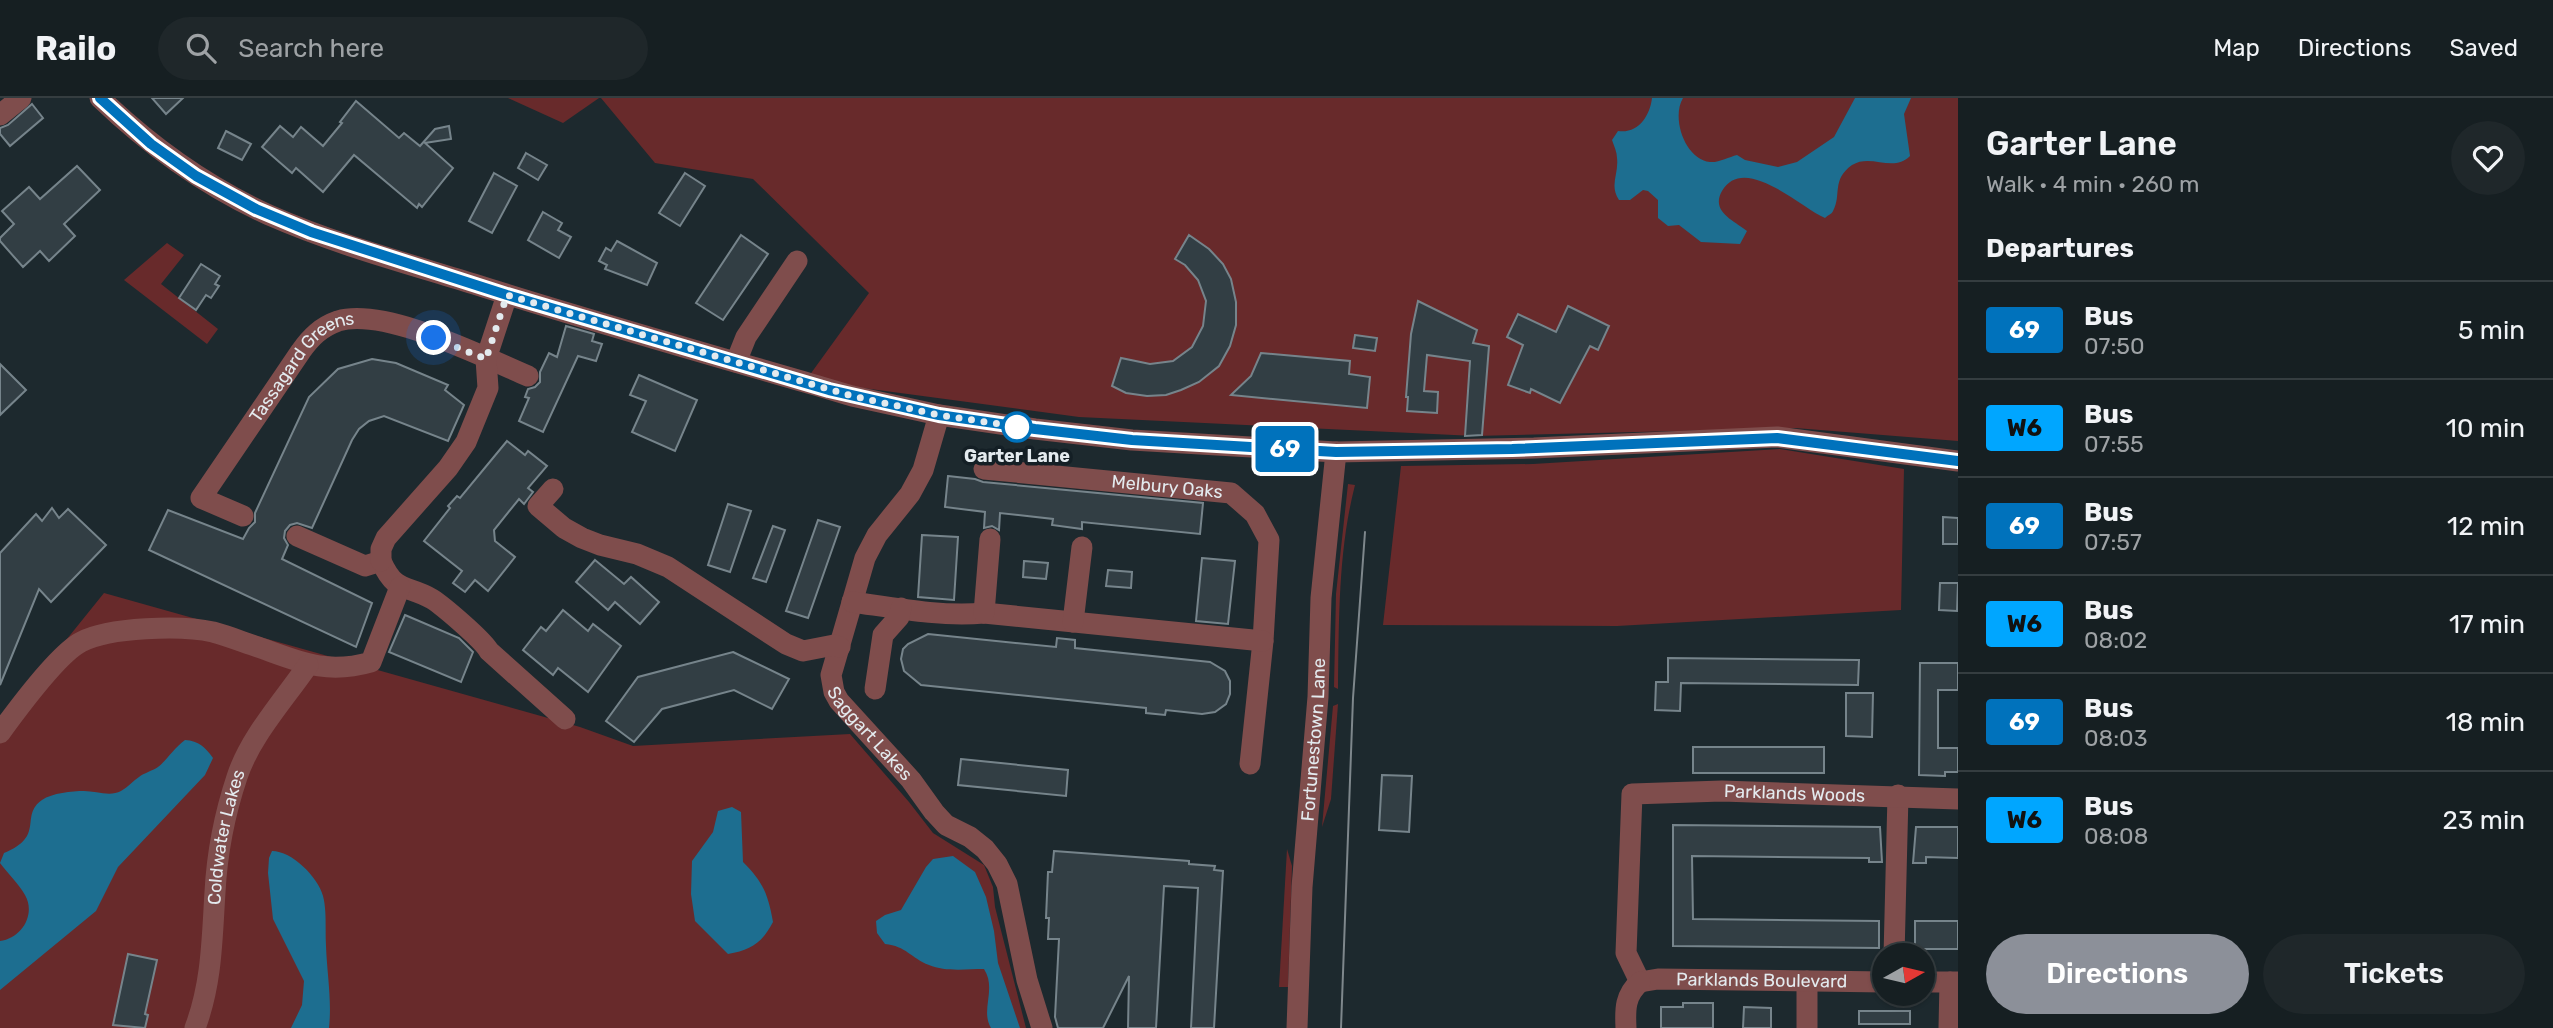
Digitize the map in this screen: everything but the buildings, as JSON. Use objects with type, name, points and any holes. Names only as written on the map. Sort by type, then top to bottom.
[{"type":"street","points":[[0,116],[21,98]]},
{"type":"street","points":[[100,98],[151,144],[196,176],[256,209],[311,232],[507,295],[852,396],[939,415],[1132,440],[1336,452],[1534,448],[1777,438],[1958,461]]},
{"type":"street","points":[[736,362],[747,337],[797,261]]},
{"type":"street","points":[[507,295],[486,359],[488,388],[466,442],[449,468],[386,538],[381,549],[381,561],[388,577],[400,587],[432,599],[483,641],[489,651],[565,719]]},
{"type":"street","name":"Tassagard Greens","points":[[243,516],[201,498],[301,351],[312,336],[324,327],[355,319],[392,323],[528,376]]},
{"type":"street","name":"Saggart Lakes","points":[[939,415],[923,470],[910,494],[877,535],[865,558],[831,675],[834,692],[839,701],[911,780],[940,819],[946,825],[970,836],[997,864],[1007,884],[1027,981],[1042,1028]]},
{"type":"street","name":"Fortunestown Lane","points":[[1297,1028],[1302,887],[1318,697],[1321,598],[1336,452]]},
{"type":"street","name":"Melbury Oaks","points":[[984,469],[1231,494],[1255,514],[1269,540],[1263,641],[1250,764]]},
{"type":"street","points":[[552,489],[538,506],[564,528],[600,545],[637,554],[668,567],[803,651],[840,646]]},
{"type":"street","points":[[297,536],[365,566],[381,561]]},
{"type":"street","points":[[984,613],[990,540]]},
{"type":"street","points":[[1073,622],[1082,547]]},
{"type":"street","points":[[0,733],[50,670],[80,642],[116,631],[164,628],[210,631],[308,666],[341,668],[372,662],[400,587]]},
{"type":"street","points":[[852,602],[1263,641]]},
{"type":"street","points":[[875,689],[883,635],[899,617],[901,608]]},
{"type":"street","name":"Coldwater Lakes","points":[[195,1028],[213,956],[215,890],[221,843],[237,777],[252,742],[308,666]]},
{"type":"street","name":"Parklands Woods","points":[[1640,982],[1626,953],[1632,794],[1722,791],[1958,799]]},
{"type":"street","points":[[1894,943],[1898,795]]},
{"type":"street","name":"Parklands Boulevard","points":[[1640,982],[1658,979],[1872,982]]},
{"type":"street","points":[[1807,981],[1807,1028]]},
{"type":"street","points":[[1626,1028],[1626,1003],[1631,990],[1640,982]]},
{"type":"street","points":[[1936,982],[1954,982],[1949,1028]]},
{"type":"shaded area","points":[[508,98],[599,98],[563,123]]},
{"type":"shaded area","points":[[601,98],[1958,98],[1958,441],[1795,428],[1475,436],[1079,417],[833,384],[809,376],[869,293],[753,179],[655,163]]},
{"type":"shaded area","points":[[167,243],[184,255],[161,284],[218,329],[207,344],[124,280]]},
{"type":"shaded area","points":[[1780,449],[1904,469],[1901,610],[1617,626],[1383,625],[1401,466],[1533,464]]},
{"type":"shaded area","points":[[1348,484],[1355,485],[1342,561],[1338,689],[1334,687],[1336,594]]},
{"type":"shaded area","points":[[104,593],[580,727],[633,746],[850,734],[933,833],[984,865],[993,887],[995,907],[1026,1028],[0,1028],[0,722]]},
{"type":"shaded area","points":[[1338,704],[1331,799],[1322,827],[1333,706]]},
{"type":"shaded area","points":[[1287,849],[1292,866],[1288,987],[1279,987]]},
{"type":"water","points":[[1652,98],[1683,98],[1680,106],[1680,126],[1687,146],[1701,159],[1713,162],[1737,155],[1745,160],[1778,167],[1797,162],[1834,137],[1855,98],[1911,98],[1904,114],[1910,156],[1896,163],[1867,161],[1852,165],[1841,176],[1836,205],[1825,218],[1758,180],[1744,178],[1732,181],[1722,191],[1719,205],[1726,215],[1747,231],[1740,244],[1701,242],[1679,225],[1668,226],[1658,218],[1658,200],[1648,191],[1643,190],[1630,200],[1619,200],[1616,195],[1617,156],[1612,140],[1618,131],[1631,130],[1642,122],[1649,111]]},
{"type":"water","points":[[185,740],[201,745],[213,758],[205,775],[118,867],[96,911],[0,990],[0,941],[8,939],[20,930],[29,910],[23,891],[0,863],[4,853],[24,840],[35,806],[46,798],[62,793],[84,791],[112,794],[121,791],[158,767]]},
{"type":"water","points":[[732,807],[741,812],[743,862],[764,889],[773,922],[755,944],[728,954],[695,921],[691,894],[692,861],[713,832],[718,811]]},
{"type":"water","points":[[272,851],[288,855],[303,866],[316,881],[323,896],[330,997],[329,1028],[291,1028],[302,1005],[304,981],[273,919],[268,873]]},
{"type":"water","points":[[953,856],[975,872],[986,897],[998,963],[1020,1028],[991,1028],[987,1014],[989,984],[984,969],[956,970],[935,967],[898,947],[885,944],[877,933],[876,921],[901,910],[933,859]]},
{"type":"tram line","points":[[1341,1028],[1353,698],[1365,532]]},
{"type":"bus line","name":"69","points":[[100,98],[151,144],[196,176],[256,209],[311,232],[507,295],[829,390],[939,415],[1132,440],[1336,452],[1512,449],[1777,438],[1958,461]]},
{"type":"place","name":"Garter Lane","points":[[1017,427]]},
{"type":"route","points":[[434,338],[486,359],[507,295],[852,396],[939,415],[1017,427]]}]
